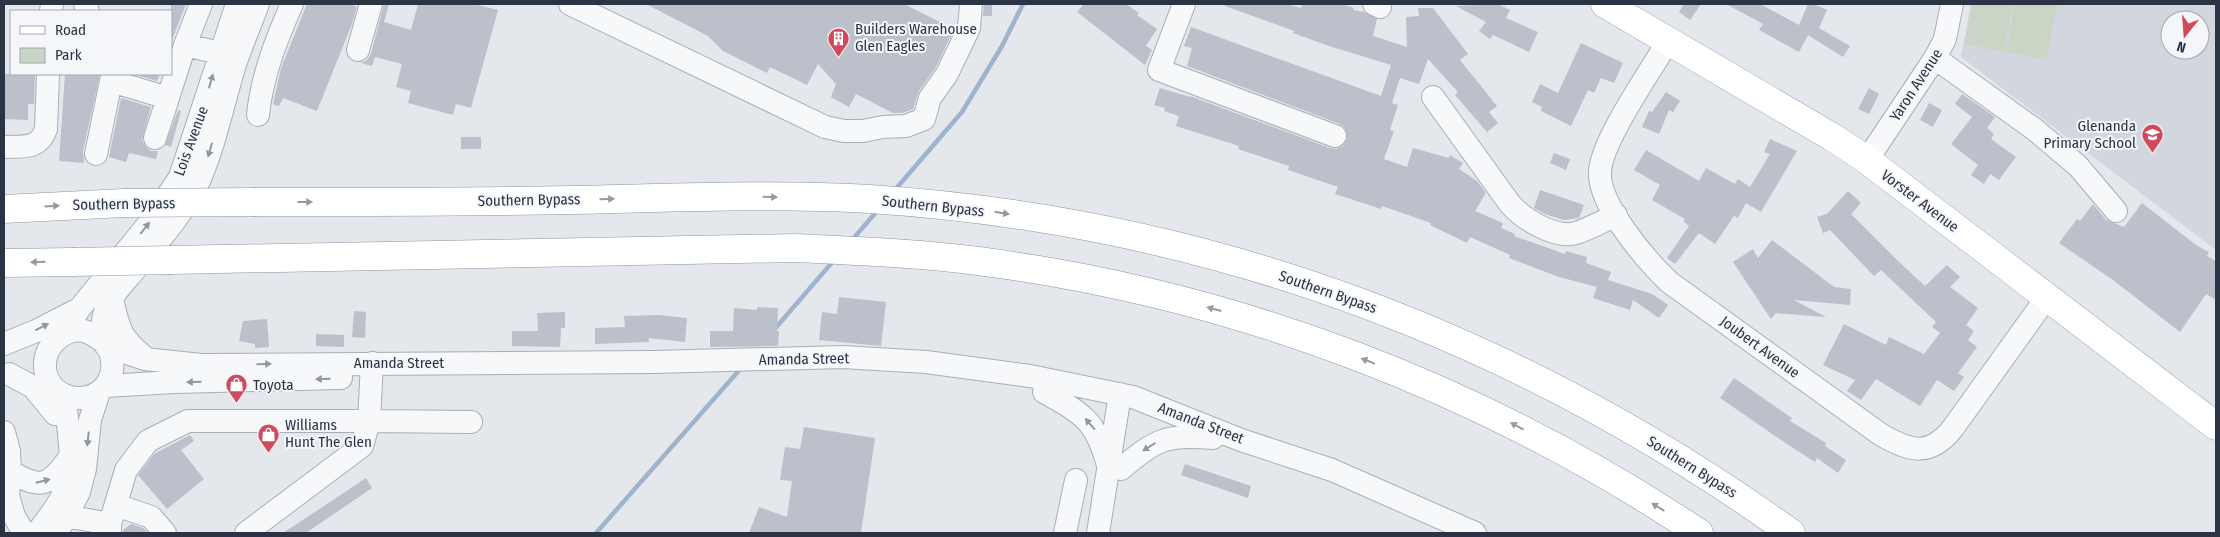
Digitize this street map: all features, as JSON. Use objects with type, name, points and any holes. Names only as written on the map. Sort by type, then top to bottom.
[{"type":"main road","name":"Vorster Avenue","points":[[1605,4],[1832,137],[1866,160],[2216,426]]},
{"type":"main road","name":"Southern Bypass","points":[[4,209],[124,203],[576,200],[744,196],[870,199],[992,212],[1085,226],[1167,243],[1229,259],[1355,299],[1441,334],[1512,366],[1604,413],[1666,449],[1750,503],[1791,533]]},
{"type":"main road","points":[[4,262],[795,248],[886,252],[969,260],[1086,279],[1157,294],[1264,323],[1345,351],[1455,396],[1500,417],[1588,465],[1699,533]]},
{"type":"street","points":[[155,138],[201,4]]},
{"type":"street","name":"Lois Avenue","points":[[105,344],[104,319],[112,299],[170,228],[197,185],[206,165],[231,58],[237,4]]},
{"type":"street","name":"Lois Avenue","points":[[57,339],[150,222],[180,177],[197,129],[258,4]]},
{"type":"street","points":[[258,115],[260,95],[266,70],[292,4]]},
{"type":"street","points":[[358,50],[370,4]]},
{"type":"street","points":[[570,4],[826,127],[844,131],[864,131],[883,127],[906,126],[924,119],[930,98],[947,74],[969,28],[971,4]]},
{"type":"street","points":[[1184,4],[1166,23],[1159,70],[1335,136]]},
{"type":"street","name":"Yaron Avenue","points":[[1866,160],[1935,58],[1945,39],[1952,4]]},
{"type":"street","name":"Joubert Avenue","points":[[1668,41],[1618,125],[1602,158],[1600,170],[1601,189],[1616,215],[1648,261],[1669,282],[1880,434],[1899,446],[1909,449],[1934,446],[1947,436],[2047,297]]},
{"type":"street","points":[[186,44],[231,58],[261,60],[266,70]]},
{"type":"street","points":[[1935,58],[2034,129],[2078,166],[2116,211]]},
{"type":"street","points":[[4,147],[31,146],[40,141],[46,128],[48,75]]},
{"type":"street","points":[[96,154],[112,77],[168,98]]},
{"type":"street","points":[[1433,97],[1518,213],[1549,230],[1575,234],[1616,215]]},
{"type":"street","points":[[112,299],[120,332],[145,359]]},
{"type":"street","points":[[4,344],[36,331],[80,308]]},
{"type":"street","points":[[4,351],[14,351],[57,339],[73,332],[84,331],[95,335],[105,344],[110,352],[113,363],[112,374],[102,389],[90,420],[85,469],[79,492],[61,525]]},
{"type":"street","points":[[37,533],[58,504],[68,482],[69,449],[57,390],[46,374],[45,363],[47,352],[57,339]]},
{"type":"street","name":"Amanda Street","points":[[105,344],[145,359],[201,365],[372,370],[868,369],[963,378],[1125,403],[1213,438],[1341,481],[1458,533]]},
{"type":"street","name":"Amanda Street","points":[[102,389],[174,382],[372,370],[872,358],[926,362],[1030,376],[1125,403],[1332,470],[1475,533]]},
{"type":"street","points":[[246,533],[362,446],[369,422],[372,370]]},
{"type":"street","points":[[7,374],[79,399],[90,397],[102,389]]},
{"type":"street","points":[[7,374],[32,387],[44,399],[69,449]]},
{"type":"street","points":[[1044,392],[1087,420],[1101,441],[1115,468],[1112,533]]},
{"type":"street","points":[[1098,533],[1115,468],[1125,403]]},
{"type":"street","points":[[112,520],[126,470],[148,441],[188,421],[471,422]]},
{"type":"street","points":[[4,432],[9,451],[8,496],[14,516],[24,533]]},
{"type":"street","points":[[1115,468],[1160,441],[1181,436],[1213,438]]},
{"type":"street","points":[[10,471],[24,480],[36,484],[48,482],[58,474],[69,449]]},
{"type":"street","points":[[1066,533],[1076,480]]},
{"type":"street","points":[[79,492],[112,520]]},
{"type":"street","points":[[61,525],[152,517],[165,533]]},
{"type":"shaded area","name":"Glenanda Primary School","points":[[1971,4],[2216,4],[2216,250],[1961,57]]},
{"type":"green space","points":[[1972,4],[2013,4],[2004,52],[1964,44]]},
{"type":"green space","points":[[2015,4],[2057,4],[2046,60],[2006,52]]},
{"type":"building","points":[[171,4],[186,4],[172,40],[172,10]]},
{"type":"building","points":[[307,4],[350,4],[357,7],[317,111],[283,98],[279,106],[273,104],[281,68]]},
{"type":"building","points":[[384,4],[389,4],[384,22],[411,30],[418,4],[473,4],[498,10],[471,108],[456,104],[453,115],[408,103],[411,91],[396,87],[402,64],[375,57],[372,66],[361,63],[367,60],[371,54]]},
{"type":"building","name":"Builders Warehouse Glen Eagles","points":[[646,4],[904,4],[954,29],[936,67],[919,91],[913,109],[903,113],[893,113],[856,94],[849,107],[831,97],[836,84],[818,64],[807,85],[770,67],[767,73],[723,51],[708,36]]},
{"type":"building","points":[[984,4],[992,4],[992,16],[983,16]]},
{"type":"building","points":[[1084,4],[1126,4],[1139,13],[1137,15],[1157,29],[1146,46],[1152,50],[1145,65],[1077,12]]},
{"type":"building","points":[[1225,4],[1287,4],[1301,8],[1302,4],[1341,4],[1377,19],[1373,36],[1407,47],[1406,17],[1419,16],[1418,8],[1433,8],[1468,54],[1460,60],[1497,106],[1489,112],[1498,123],[1487,132],[1455,95],[1458,92],[1428,59],[1419,84],[1400,78],[1392,103],[1398,105],[1390,130],[1394,131],[1384,159],[1407,167],[1413,148],[1449,158],[1450,155],[1463,163],[1459,169],[1477,181],[1486,193],[1475,211],[1503,223],[1501,228],[1515,234],[1514,236],[1565,254],[1566,251],[1587,257],[1586,263],[1611,272],[1608,280],[1652,294],[1668,305],[1659,318],[1633,300],[1630,310],[1593,298],[1597,287],[1559,277],[1509,258],[1510,255],[1470,237],[1467,243],[1430,225],[1431,223],[1382,206],[1381,209],[1335,194],[1338,187],[1288,170],[1289,166],[1238,149],[1239,146],[1176,126],[1179,116],[1164,111],[1165,108],[1154,105],[1160,88],[1190,96],[1330,148],[1337,149],[1343,146],[1347,140],[1345,128],[1340,124],[1187,66],[1192,48],[1184,46],[1191,27],[1381,96],[1391,65],[1293,33],[1294,31],[1225,6]]},
{"type":"building","points":[[1498,4],[1510,10],[1506,18],[1538,32],[1529,52],[1493,35],[1490,39],[1479,31],[1486,22],[1456,6]]},
{"type":"building","points":[[1684,4],[1701,4],[1690,20],[1679,12]]},
{"type":"building","points":[[1726,4],[1760,4],[1799,25],[1808,4],[1814,4],[1827,10],[1819,28],[1850,46],[1843,57],[1808,35],[1799,52],[1759,30],[1763,24]]},
{"type":"building","points":[[1581,43],[1623,63],[1614,83],[1601,78],[1594,93],[1588,90],[1571,126],[1541,111],[1542,107],[1532,102],[1540,84],[1558,93]]},
{"type":"building","points":[[4,74],[35,75],[34,104],[28,104],[28,120],[4,119]]},
{"type":"building","points":[[65,75],[100,75],[83,151],[84,163],[59,161]]},
{"type":"building","points":[[136,75],[160,75],[157,81]]},
{"type":"building","points":[[1869,88],[1879,94],[1869,114],[1858,109]]},
{"type":"building","points":[[1666,92],[1680,101],[1673,112],[1669,110],[1659,134],[1642,127],[1649,111],[1652,112]]},
{"type":"building","points":[[1962,94],[1995,117],[1987,128],[1994,134],[1991,139],[2016,157],[1999,180],[1990,174],[1984,184],[1971,175],[1978,165],[1951,144],[1972,117],[1955,104]]},
{"type":"building","points":[[121,98],[151,107],[142,140],[151,151],[158,151],[156,159],[129,153],[126,162],[109,157]]},
{"type":"building","points":[[1929,103],[1942,110],[1933,127],[1920,120]]},
{"type":"building","points":[[178,110],[181,111],[171,147],[165,145]]},
{"type":"building","points":[[461,137],[481,137],[481,149],[461,149]]},
{"type":"building","points":[[1770,139],[1797,151],[1761,212],[1746,203],[1738,218],[1734,216],[1715,244],[1699,233],[1675,264],[1667,258],[1689,226],[1683,221],[1685,219],[1652,200],[1660,185],[1634,170],[1646,150],[1699,181],[1706,168],[1735,184],[1738,179],[1750,187],[1770,154],[1764,152]]},
{"type":"building","points":[[1554,153],[1570,159],[1566,170],[1550,163]]},
{"type":"building","points":[[1540,190],[1584,205],[1579,218],[1564,220],[1534,208]]},
{"type":"building","points":[[1848,191],[1861,203],[1851,214],[1925,286],[1947,265],[1960,277],[1950,287],[1978,308],[1966,325],[1974,331],[1968,340],[1977,347],[1958,373],[1964,377],[1954,391],[1937,380],[1920,406],[1876,379],[1861,400],[1847,391],[1855,380],[1823,365],[1844,324],[1886,345],[1889,337],[1924,354],[1940,333],[1932,327],[1936,322],[1881,270],[1874,276],[1830,230],[1823,233],[1817,217],[1827,214]]},
{"type":"building","points":[[2142,203],[2196,245],[2209,252],[2207,256],[2216,261],[2216,300],[2206,294],[2180,332],[2113,280],[2059,243],[2077,219],[2080,221],[2093,204],[2106,220],[2124,227]]},
{"type":"building","points":[[1772,240],[1834,287],[1851,289],[1850,305],[1794,300],[1826,317],[1776,313],[1771,319],[1733,262],[1753,249],[1758,258]]},
{"type":"building","points":[[839,297],[886,302],[881,346],[819,340],[822,312],[837,314]]},
{"type":"building","points":[[757,307],[778,308],[778,346],[710,347],[710,331],[733,331],[734,308],[757,310]]},
{"type":"building","points":[[354,311],[366,312],[365,338],[352,337]]},
{"type":"building","points":[[565,312],[565,328],[561,328],[560,347],[512,346],[512,331],[538,331],[537,313]]},
{"type":"building","points":[[659,315],[687,318],[685,342],[649,338],[649,342],[595,344],[595,328],[625,327],[624,316]]},
{"type":"building","points":[[267,319],[269,347],[255,348],[255,344],[239,341],[243,321]]},
{"type":"building","points":[[316,334],[344,335],[344,347],[316,346]]},
{"type":"building","points":[[1734,378],[1792,418],[1790,421],[1826,443],[1825,446],[1846,460],[1838,473],[1817,458],[1815,462],[1720,398]]},
{"type":"building","points":[[804,427],[875,438],[861,533],[749,533],[759,507],[787,517],[792,481],[780,480],[785,447],[800,449]]},
{"type":"building","points":[[190,435],[194,441],[181,450],[204,479],[167,509],[138,475],[154,454]]},
{"type":"building","points":[[1185,464],[1251,486],[1248,498],[1181,475]]},
{"type":"building","points":[[366,478],[372,488],[306,533],[283,533]]},
{"type":"building","points":[[131,524],[143,528],[148,533],[123,533],[123,530]]},
{"type":"waterway","points":[[894,191],[962,112],[1002,46],[1023,4]]},
{"type":"waterway","points":[[852,240],[878,210]]},
{"type":"waterway","points":[[773,331],[835,259]]},
{"type":"waterway","points":[[596,533],[742,367]]},
{"type":"place","name":"Builders Warehouse Glen Eagles","points":[[839,57]]},
{"type":"place","name":"Glenanda Primary School","points":[[2152,154]]},
{"type":"place","name":"Toyota","points":[[237,404]]},
{"type":"place","name":"Williams Hunt The Glen","points":[[269,453]]}]
